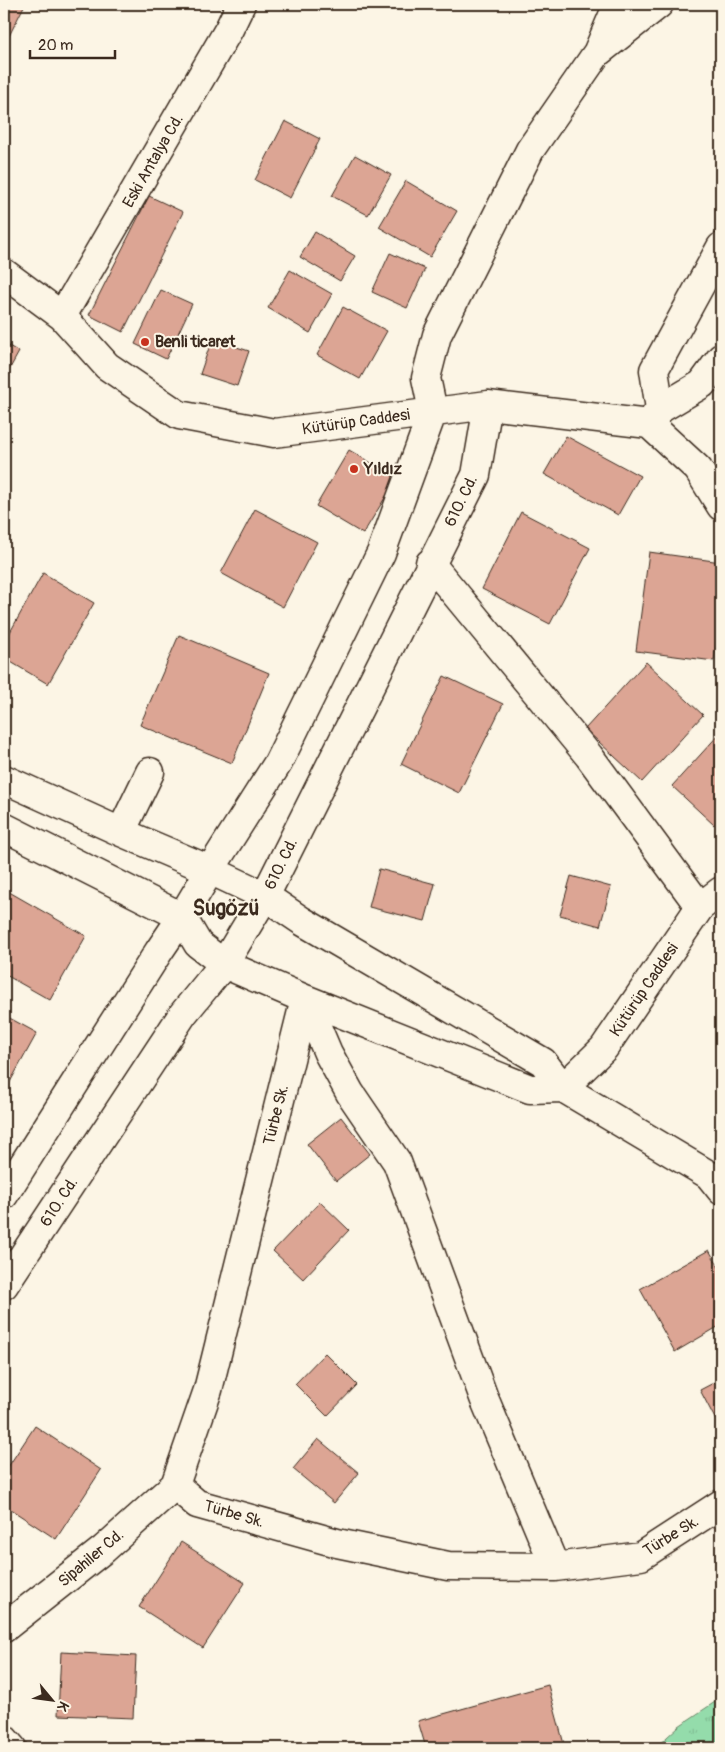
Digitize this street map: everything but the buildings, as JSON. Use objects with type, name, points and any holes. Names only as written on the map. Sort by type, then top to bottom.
[{"type":"street","name":"Eski Antalya Cd.","points":[[62,316],[229,30],[241,4]]},
{"type":"street","points":[[4,1195],[278,764],[376,562],[433,411],[426,378],[437,334],[530,150],[597,53],[618,4]]},
{"type":"street","points":[[597,53],[659,4]]},
{"type":"street","points":[[721,247],[654,370],[654,417],[698,469],[721,506]]},
{"type":"street","name":"Kütürüp Caddesi","points":[[4,273],[62,316],[107,366],[179,415],[274,433],[488,405],[654,417]]},
{"type":"street","points":[[654,417],[702,384],[721,358]]},
{"type":"street","name":"610. Cd.","points":[[4,1285],[183,1014],[224,964],[265,896],[430,563],[476,475],[488,405]]},
{"type":"street","points":[[430,563],[588,756],[711,899]]},
{"type":"street","points":[[121,832],[150,772]]},
{"type":"street","points":[[4,779],[265,896],[302,921],[543,1062],[563,1088],[709,1175],[721,1190]]},
{"type":"street","points":[[4,827],[182,917],[198,944],[224,964],[305,999],[530,1089],[563,1088]]},
{"type":"street","name":"Kütürüp Caddesi","points":[[563,1088],[604,1048],[711,899]]},
{"type":"street","points":[[305,999],[328,1053],[350,1093],[397,1162],[484,1398],[555,1567]]},
{"type":"street","name":"Türbe Sk.","points":[[305,999],[208,1390],[176,1485],[197,1504],[346,1545],[448,1566],[555,1567],[642,1556],[721,1504]]},
{"type":"street","name":"Sipahiler Cd.","points":[[4,1628],[104,1549],[176,1485]]},
{"type":"street","points":[[4,1739],[12,1748]]},
{"type":"green space","points":[[721,1698],[721,1748],[655,1748],[679,1726]]},
{"type":"place","name":"Benli ticaret","points":[[145,342]]},
{"type":"place","name":"Yıldız","points":[[354,469]]},
{"type":"district","name":"Sugözü","points":[[226,908]]}]
